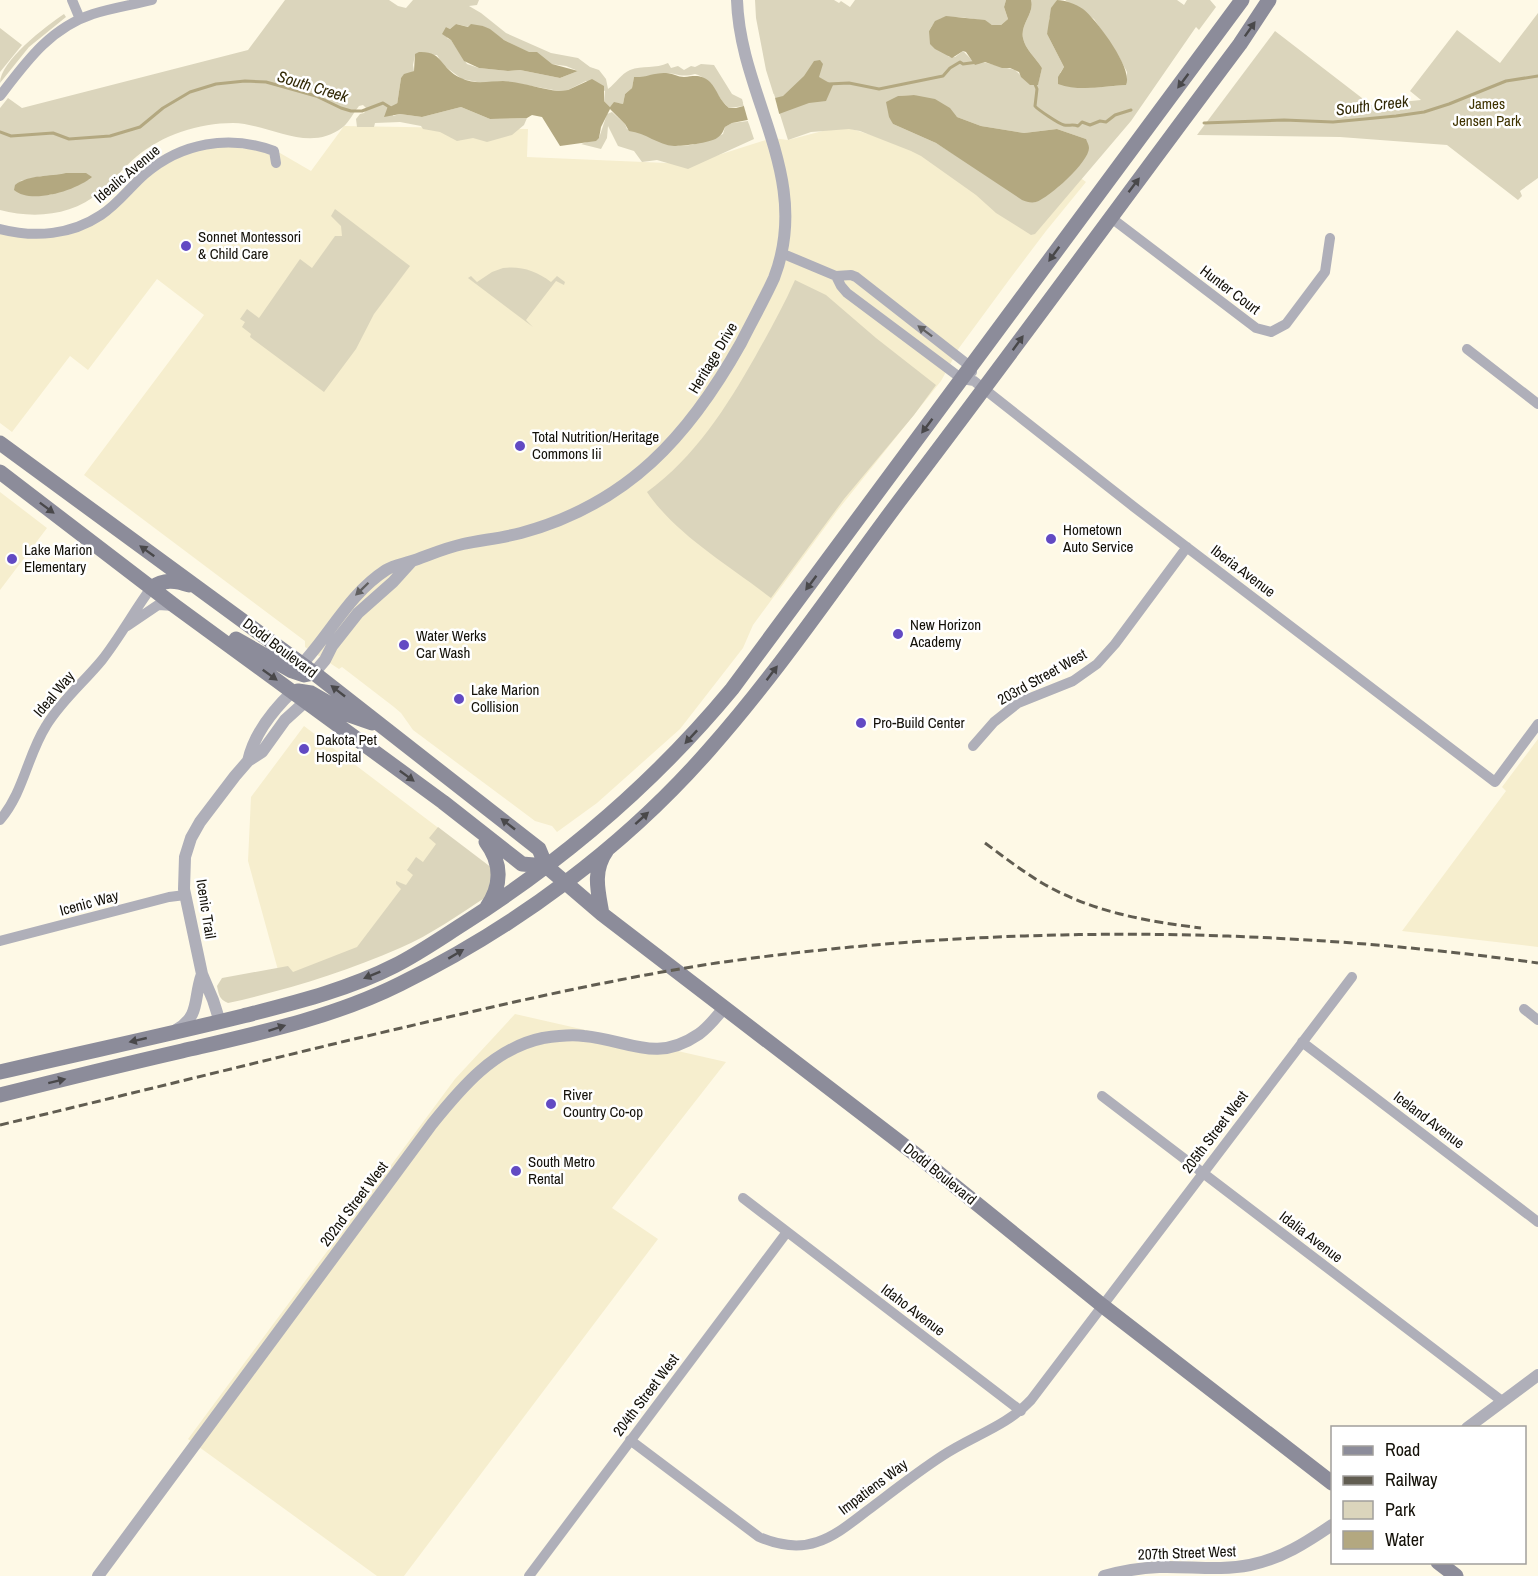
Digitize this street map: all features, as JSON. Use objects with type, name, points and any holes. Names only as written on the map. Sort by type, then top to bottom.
[{"type":"main road","points":[[0,1095],[267,1032],[316,1017],[398,985],[452,957],[565,883],[642,818],[687,774],[746,707],[973,379],[1242,0]]},
{"type":"main road","points":[[0,1072],[220,1022],[292,1003],[351,984],[394,966],[486,909],[546,866],[615,811],[701,726],[732,689],[973,379],[1110,217],[1240,44],[1269,0]]},
{"type":"main road","name":"Dodd Boulevard","points":[[0,443],[386,728],[539,849],[546,866],[602,914],[919,1157],[1103,1306],[1331,1482]]},
{"type":"main road","name":"Dodd Boulevard","points":[[0,472],[151,588],[293,691],[522,864],[546,866]]},
{"type":"main road","points":[[151,588],[160,582],[169,580],[203,591]]},
{"type":"main road","points":[[208,629],[236,639],[292,671],[304,675],[308,669]]},
{"type":"main road","points":[[293,691],[311,693],[349,715],[386,728]]},
{"type":"main road","points":[[474,827],[493,851],[499,865],[500,876],[486,909]]},
{"type":"main road","points":[[602,914],[598,872],[599,864],[610,846]]},
{"type":"main road","points":[[170,1054],[192,1043],[207,1041],[214,1036],[220,1022]]},
{"type":"main road","points":[[1439,1564],[1456,1576]]},
{"type":"street","points":[[72,0],[80,19]]},
{"type":"street","points":[[0,96],[34,52],[55,34],[80,19],[103,11],[152,0]]},
{"type":"street","name":"Heritage Drive","points":[[308,669],[325,660],[332,646],[358,613],[393,582],[412,561],[449,547],[522,532],[558,520],[594,503],[641,472],[682,432],[717,385],[769,290],[778,269],[785,225],[780,166],[740,35],[737,0]]},
{"type":"street","name":"Idealic Avenue","points":[[0,229],[44,234],[87,223],[114,206],[158,164],[189,147],[239,143],[257,146],[274,151],[276,164]]},
{"type":"street","name":"Hunter Court","points":[[1110,217],[1256,328],[1271,332],[1286,324],[1325,272],[1330,237]]},
{"type":"street","name":"Iberia Avenue","points":[[781,253],[836,276],[856,277],[973,379],[1187,547],[1495,782],[1538,724]]},
{"type":"street","name":"Iberia Avenue","points":[[836,276],[847,293],[973,379]]},
{"type":"street","points":[[1467,349],[1538,404]]},
{"type":"street","name":"203rd Street West","points":[[974,746],[994,722],[1018,703],[1073,681],[1097,664],[1115,644],[1187,547]]},
{"type":"street","name":"Ideal Way","points":[[0,820],[13,802],[45,727],[56,711],[103,659],[151,588]]},
{"type":"street","name":"Ideal Way","points":[[127,626],[158,605],[175,606]]},
{"type":"street","name":"Icenic Trail","points":[[248,761],[252,744],[280,703],[293,691]]},
{"type":"street","name":"Icenic Trail","points":[[220,1022],[202,974],[185,895],[185,857],[191,838],[200,822],[248,761],[262,752],[285,720],[306,701]]},
{"type":"street","name":"Icenic Way","points":[[0,941],[169,897],[185,895]]},
{"type":"street","name":"Icenic Trail","points":[[173,1032],[187,1024],[192,1017],[202,974]]},
{"type":"street","name":"205th Street West","points":[[1103,1306],[1352,977]]},
{"type":"street","name":"202nd Street West","points":[[98,1576],[432,1124],[477,1073],[507,1052],[525,1044],[562,1036],[583,1036],[652,1050],[668,1048],[701,1032],[724,1007]]},
{"type":"street","points":[[1524,1009],[1538,1020]]},
{"type":"street","name":"Iceland Avenue","points":[[1302,1042],[1538,1222]]},
{"type":"street","name":"Idalia Avenue","points":[[1102,1096],[1502,1401]]},
{"type":"street","name":"Idaho Avenue","points":[[743,1198],[1021,1411]]},
{"type":"street","name":"204th Street West","points":[[529,1576],[787,1232]]},
{"type":"street","name":"Impatiens Way","points":[[630,1440],[749,1531],[770,1542],[794,1546],[818,1542],[839,1531],[944,1455],[1021,1411],[1103,1306]]},
{"type":"street","points":[[1470,1426],[1538,1375]]},
{"type":"street","name":"207th Street West","points":[[1104,1576],[1158,1567],[1209,1569],[1252,1564],[1292,1550],[1331,1526]]},
{"type":"shaded area","points":[[344,126],[528,129],[527,157],[690,164],[772,138],[788,140],[842,126],[920,150],[1074,173],[1086,182],[1046,231],[959,348],[941,381],[837,511],[753,625],[743,648],[680,729],[597,803],[557,832],[552,826],[535,821],[413,730],[394,707],[342,667],[339,669],[305,647],[305,641],[84,475],[204,315],[157,279],[88,370],[70,356],[12,432],[0,423],[0,229],[23,233],[87,223],[146,173],[208,144],[280,153],[311,171]]},
{"type":"shaded area","name":"Lake Marion Elementary","points":[[0,492],[47,528],[0,590]]},
{"type":"shaded area","points":[[304,726],[449,836],[361,951],[281,981],[248,861],[251,797]]},
{"type":"shaded area","points":[[1538,739],[1538,947],[1402,931],[1506,791],[1502,787]]},
{"type":"shaded area","points":[[515,1014],[726,1062],[612,1208],[658,1239],[404,1576],[377,1576],[188,1439],[455,1079]]},
{"type":"green space","points":[[285,0],[389,0],[406,8],[413,0],[479,0],[477,5],[469,6],[506,33],[551,53],[578,58],[590,67],[599,70],[606,79],[608,89],[630,70],[668,63],[671,68],[678,66],[684,70],[701,64],[714,65],[732,94],[742,99],[744,106],[729,108],[706,80],[695,74],[665,73],[634,77],[632,88],[625,94],[623,104],[617,103],[610,107],[604,101],[605,91],[586,81],[568,90],[559,91],[504,81],[482,83],[462,79],[443,65],[437,55],[415,55],[414,71],[401,78],[397,105],[391,108],[393,116],[400,114],[422,117],[461,107],[490,119],[527,118],[524,125],[512,135],[487,142],[473,138],[457,141],[440,132],[400,122],[375,123],[374,127],[357,127],[356,119],[367,109],[363,105],[359,106],[343,127],[330,135],[316,138],[289,136],[233,123],[207,125],[157,142],[131,161],[100,192],[65,211],[39,215],[0,210],[0,108],[8,98],[22,108],[248,50]],"holes":[[[456,24],[469,27],[483,26],[504,40],[551,64],[566,66],[578,71],[560,78],[520,70],[479,68],[467,64],[451,40],[447,38],[446,27],[450,29]],[[71,173],[90,179],[50,195],[37,195],[20,181]]]},
{"type":"green space","points":[[755,0],[834,0],[839,3],[841,1],[850,7],[855,0],[1006,0],[1004,7],[1008,19],[1001,25],[992,25],[968,18],[948,17],[937,21],[929,31],[949,57],[955,57],[963,51],[971,59],[1015,70],[1031,85],[1038,84],[1042,68],[1028,50],[1023,38],[1032,5],[1031,0],[1057,0],[1049,19],[1047,34],[1064,67],[1060,73],[1090,88],[1126,85],[1127,72],[1094,19],[1065,0],[1177,0],[1184,5],[1187,0],[1210,0],[1216,7],[1199,30],[1196,27],[1131,121],[1035,234],[1031,235],[996,213],[976,195],[921,156],[860,131],[849,129],[811,132],[788,140],[766,70],[756,18]],"holes":[[[914,95],[957,117],[981,126],[1024,133],[1057,129],[1086,139],[1058,187],[1036,202],[936,143],[893,124],[889,113],[898,96]]]},
{"type":"green space","name":"James Jensen Park","points":[[1538,13],[1538,178],[1520,191],[1522,196],[1518,200],[1447,145],[1340,137],[1197,135],[1275,31],[1371,105],[1421,100],[1410,91],[1457,30],[1500,63]]},
{"type":"green space","points":[[64,14],[66,17],[29,47],[0,83],[7,65],[25,45]]},
{"type":"green space","points":[[0,28],[22,45],[0,72]]},
{"type":"green space","points":[[612,112],[625,124],[627,129],[672,145],[685,146],[704,141],[723,134],[725,127],[732,123],[748,121],[754,139],[688,169],[657,160],[642,162],[634,151],[618,146],[608,126],[607,138],[601,149],[581,144],[599,138],[607,114]]},
{"type":"green space","points":[[335,209],[410,266],[374,314],[356,349],[324,392],[250,337],[251,334],[242,327],[245,322],[240,319],[247,309],[259,318],[300,259],[312,268],[335,236],[342,236],[341,226],[331,216]]},
{"type":"green space","points":[[503,268],[528,270],[551,282],[557,276],[565,282],[564,285],[556,281],[526,320],[533,327],[468,278],[471,276],[477,282]]},
{"type":"green space","points":[[795,280],[826,295],[936,385],[844,499],[771,598],[688,536],[659,508],[647,492],[695,447],[721,413],[760,348]]},
{"type":"green space","points":[[438,827],[492,868],[488,896],[423,937],[358,965],[316,980],[250,998],[228,1003],[221,998],[217,986],[222,978],[288,966],[293,972],[357,947],[401,889],[396,881],[406,885],[413,875],[407,870],[416,857],[423,862],[436,844],[429,838]]},
{"type":"water","points":[[1006,0],[1031,0],[1032,5],[1023,38],[1028,50],[1042,68],[1038,85],[1030,85],[1019,72],[1010,68],[1002,68],[985,62],[975,65],[966,52],[963,51],[952,58],[930,44],[929,31],[935,21],[946,16],[985,20],[992,25],[1001,25],[1008,19],[1004,7]]},
{"type":"water","points":[[1057,0],[1074,4],[1089,14],[1119,57],[1127,78],[1126,85],[1083,88],[1058,84],[1058,77],[1064,67],[1047,34],[1051,8]]},
{"type":"water","points":[[456,24],[468,27],[471,24],[483,26],[504,40],[529,52],[537,52],[552,64],[578,71],[560,78],[520,70],[479,68],[464,61],[451,40],[442,34],[446,27],[450,29]]},
{"type":"water","points":[[419,52],[433,54],[454,74],[471,81],[503,81],[559,91],[568,90],[592,79],[604,86],[604,101],[610,107],[614,102],[623,104],[625,94],[632,88],[634,77],[662,73],[704,78],[710,82],[729,108],[783,96],[804,76],[814,61],[820,60],[823,64],[819,77],[833,85],[826,101],[809,103],[779,114],[732,123],[725,127],[717,138],[703,143],[674,146],[663,144],[629,131],[610,109],[596,141],[560,146],[542,117],[532,115],[527,118],[490,119],[461,107],[422,117],[400,114],[384,117],[388,106],[391,108],[397,105],[401,78],[404,74],[414,71],[415,54]]},
{"type":"water","points":[[914,95],[935,99],[950,108],[957,117],[981,126],[1024,133],[1057,129],[1086,139],[1089,147],[1087,154],[1076,170],[1050,194],[1036,202],[1024,201],[936,143],[893,124],[886,102],[898,96]]},
{"type":"water","points":[[66,173],[86,173],[92,177],[76,187],[42,196],[31,196],[14,190],[15,185],[27,179]]},
{"type":"pier","points":[[774,94],[780,117],[749,124],[743,103]]},
{"type":"waterway","name":"South Creek","points":[[828,84],[849,83],[879,89],[943,76],[960,62],[963,64],[978,62]]},
{"type":"waterway","name":"South Creek","points":[[1204,123],[1284,120],[1333,122],[1396,116],[1424,112],[1506,81],[1538,76]]},
{"type":"waterway","name":"South Creek","points":[[0,132],[11,136],[53,133],[69,139],[110,136],[140,127],[163,108],[190,92],[216,84],[245,81],[266,82],[316,96],[351,111],[362,111],[383,103],[391,108],[399,104]]},
{"type":"waterway","name":"South Creek","points":[[1034,82],[1037,89],[1035,106],[1064,125],[1078,126],[1082,122],[1090,125],[1100,121],[1106,122],[1115,115],[1131,110]]},
{"type":"railway","points":[[985,843],[1042,883],[1080,901],[1119,914],[1201,928]]},
{"type":"railway","points":[[0,1125],[530,999],[710,964],[813,951],[1020,936],[1124,934],[1228,936],[1332,942],[1435,950],[1538,963]]},
{"type":"place","name":"Sonnet Montessori & Child Care","points":[[186,246]]},
{"type":"place","name":"Total Nutrition/Heritage Commons Iii","points":[[520,446]]},
{"type":"place","name":"Hometown Auto Service","points":[[1051,539]]},
{"type":"place","name":"Lake Marion Elementary","points":[[12,559]]},
{"type":"place","name":"New Horizon Academy","points":[[898,634]]},
{"type":"place","name":"Water Werks Car Wash","points":[[404,645]]},
{"type":"place","name":"Lake Marion Collision","points":[[459,699]]},
{"type":"place","name":"Pro-Build Center","points":[[861,723]]},
{"type":"place","name":"Dakota Pet Hospital","points":[[304,749]]},
{"type":"place","name":"River Country Co-op","points":[[551,1104]]},
{"type":"place","name":"South Metro Rental","points":[[516,1171]]}]
